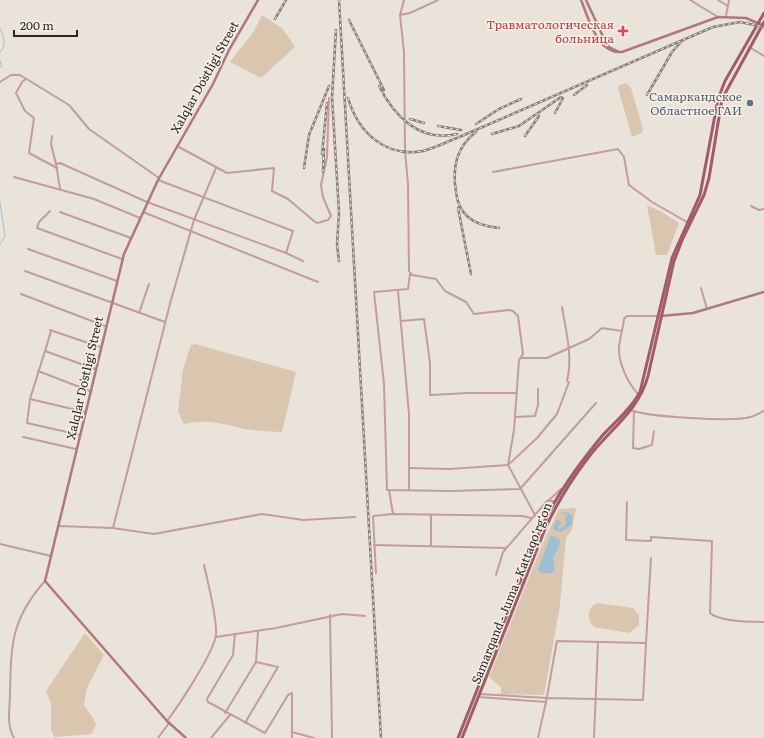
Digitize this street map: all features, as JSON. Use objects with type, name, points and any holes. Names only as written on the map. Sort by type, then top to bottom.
[{"type":"main road","name":"Xalqlar Doʻstligi Street","points":[[44,581],[122,259],[158,179],[213,84],[229,50],[258,0]]},
{"type":"main road","points":[[581,0],[600,42],[612,52],[619,52],[718,17],[726,16],[746,18],[763,24],[749,47],[722,99],[707,184],[674,261],[660,316]]},
{"type":"main road","points":[[586,0],[606,43],[611,49],[619,52]]},
{"type":"main road","points":[[660,316],[672,258],[702,188],[721,90],[764,13]]},
{"type":"main road","points":[[660,316],[690,314],[764,292]]},
{"type":"main road","name":"Samarqand - Juma - Kattaqo‘rg‘on","points":[[462,738],[557,501],[564,487],[587,455],[631,410],[645,376],[660,316]]},
{"type":"main road","name":"Samarqand - Juma - Kattaqo‘rg‘on","points":[[458,738],[542,527],[557,501],[589,457],[640,398],[646,383],[660,316]]},
{"type":"main road","points":[[44,581],[168,722],[186,738]]},
{"type":"street","points":[[392,514],[389,489],[386,488],[384,384],[374,292],[408,289],[410,273],[408,184],[405,151],[404,46],[400,15],[404,0]]},
{"type":"street","points":[[400,15],[410,13],[438,0]]},
{"type":"street","points":[[690,0],[718,17]]},
{"type":"street","points":[[718,0],[728,6]]},
{"type":"street","points":[[726,16],[729,0]]},
{"type":"street","points":[[749,47],[764,56]]},
{"type":"street","points":[[0,82],[15,74],[69,104],[89,130],[158,179],[293,231],[286,253]]},
{"type":"street","points":[[26,79],[22,82],[16,93],[25,111],[34,118],[29,153],[57,168]]},
{"type":"street","points":[[177,146],[227,173],[274,168],[272,190],[288,199],[318,223],[330,219],[322,185],[327,157],[329,98]]},
{"type":"street","points":[[52,136],[51,144],[60,189]]},
{"type":"street","points":[[493,172],[618,148],[624,157],[629,185],[652,202],[687,222]]},
{"type":"street","points":[[56,164],[60,163],[147,202],[286,253],[302,261]]},
{"type":"street","points":[[113,528],[165,322],[194,220],[216,168]]},
{"type":"street","points":[[14,177],[94,199],[140,218]]},
{"type":"street","points":[[751,206],[759,210],[764,209]]},
{"type":"street","points":[[50,211],[39,222],[37,228],[122,259]]},
{"type":"street","points":[[60,212],[131,238]]},
{"type":"street","points":[[143,212],[318,282]]},
{"type":"street","points":[[28,249],[116,281]]},
{"type":"street","points":[[25,271],[165,322]]},
{"type":"street","points":[[410,273],[436,278],[446,291],[466,302],[474,314],[509,310],[516,313],[518,316],[523,354],[519,360],[515,417],[508,465],[535,514]]},
{"type":"street","points":[[139,313],[149,284]]},
{"type":"street","points":[[701,288],[707,310]]},
{"type":"street","points":[[398,291],[409,414],[409,490]]},
{"type":"street","points":[[22,294],[106,326]]},
{"type":"street","points":[[409,468],[450,469],[508,465],[537,438],[557,414],[568,382],[570,370],[562,308]]},
{"type":"street","points":[[638,394],[632,386],[620,359],[619,345],[625,316],[660,316]]},
{"type":"street","points":[[401,321],[424,319],[430,363],[430,395],[468,392],[517,393]]},
{"type":"street","points":[[521,358],[547,358],[568,347],[589,339],[602,328],[622,332]]},
{"type":"street","points":[[80,435],[27,423],[30,399],[51,330],[100,347]]},
{"type":"street","points":[[45,350],[95,369]]},
{"type":"street","points":[[38,371],[90,391]]},
{"type":"street","points":[[515,417],[535,416],[538,405],[538,389]]},
{"type":"street","points":[[30,399],[85,412]]},
{"type":"street","points":[[389,489],[450,491],[520,489],[596,403]]},
{"type":"street","points":[[654,431],[652,445],[639,449],[632,448],[631,410],[663,415],[726,418],[749,417],[764,411]]},
{"type":"street","points":[[23,437],[76,449]]},
{"type":"street","points":[[496,575],[503,552],[506,548],[547,501],[564,487]]},
{"type":"street","points":[[547,501],[557,501]]},
{"type":"street","points":[[627,502],[626,540],[650,541],[651,537],[712,541],[710,613],[715,617],[745,622],[764,622]]},
{"type":"street","points":[[58,526],[113,528],[154,534],[262,514],[303,520],[355,517]]},
{"type":"street","points":[[376,573],[373,516],[392,514],[523,516],[531,518]]},
{"type":"street","points":[[431,515],[431,546]]},
{"type":"street","points":[[0,544],[51,556]]},
{"type":"street","points":[[374,545],[506,548]]},
{"type":"street","points":[[479,695],[595,700],[643,700],[651,558]]},
{"type":"street","points":[[158,738],[182,700],[216,637],[216,627],[204,565]]},
{"type":"street","points":[[14,738],[8,723],[12,643],[20,618],[36,591],[44,581]]},
{"type":"street","points":[[216,637],[258,631],[330,615],[342,614],[364,616]]},
{"type":"street","points":[[330,615],[332,738]]},
{"type":"street","points":[[225,713],[256,662],[258,631]]},
{"type":"street","points":[[235,634],[233,655],[207,699],[208,702],[245,724],[265,733],[288,695],[292,693],[292,738]]},
{"type":"street","points":[[538,738],[557,641],[646,643]]},
{"type":"street","points":[[594,738],[598,642]]},
{"type":"street","points":[[245,724],[278,666],[256,662]]},
{"type":"street","points":[[479,695],[546,702]]},
{"type":"street","points":[[211,738],[230,715]]},
{"type":"street","points":[[292,732],[314,738]]},
{"type":"shaded area","points":[[262,15],[283,29],[295,47],[261,78],[230,62],[254,31]]},
{"type":"shaded area","points":[[626,83],[631,88],[643,129],[642,133],[632,137],[618,88],[619,85]]},
{"type":"shaded area","points":[[647,205],[662,212],[679,223],[667,255],[656,255]]},
{"type":"shaded area","points":[[195,344],[296,372],[282,432],[259,431],[210,422],[184,424],[178,412],[183,369],[191,345]]},
{"type":"shaded area","points":[[576,508],[572,530],[566,538],[560,605],[544,695],[501,694],[501,687],[489,677],[542,545],[559,509]]},
{"type":"shaded area","points":[[597,603],[633,608],[639,615],[639,625],[629,633],[594,627],[591,624],[589,614],[591,608]]},
{"type":"shaded area","points":[[85,633],[104,655],[87,688],[84,705],[96,725],[91,734],[55,737],[51,731],[51,703],[46,691]]},
{"type":"water","points":[[566,512],[572,516],[572,525],[561,532],[554,530],[553,528],[557,519],[562,523],[558,527],[559,530],[566,524],[565,518],[568,514],[560,514]]},
{"type":"water","points":[[551,535],[560,540],[559,548],[553,557],[555,569],[552,573],[541,573],[538,570]]},
{"type":"waterway","points":[[0,29],[4,38],[4,47],[0,52]]},
{"type":"waterway","points":[[0,61],[2,66],[0,67]]},
{"type":"waterway","points":[[0,202],[5,236],[0,244]]},
{"type":"railway","points":[[275,19],[286,0]]},
{"type":"railway","points":[[339,0],[381,738]]},
{"type":"railway","points":[[349,20],[384,90]]},
{"type":"railway","points":[[348,98],[359,122],[366,132],[375,140],[385,146],[397,150],[409,152],[423,151],[436,147],[713,27],[740,22],[764,27]]},
{"type":"railway","points":[[336,30],[332,97],[339,212],[337,245],[339,261]]},
{"type":"railway","points":[[647,95],[672,52],[681,42]]},
{"type":"railway","points":[[574,95],[587,85]]},
{"type":"railway","points":[[304,168],[309,135],[329,86]]},
{"type":"railway","points":[[379,86],[392,107],[410,125],[431,135],[444,136],[457,134]]},
{"type":"railway","points":[[492,134],[519,126],[561,97]]},
{"type":"railway","points":[[555,113],[563,98]]},
{"type":"railway","points":[[476,124],[499,109],[521,99]]},
{"type":"railway","points":[[322,154],[327,103]]},
{"type":"railway","points":[[525,136],[539,116]]},
{"type":"railway","points":[[410,119],[424,123]]},
{"type":"railway","points":[[438,126],[461,130]]},
{"type":"railway","points":[[476,132],[464,144],[457,159],[455,167],[457,199],[463,212],[475,222],[499,228]]},
{"type":"railway","points":[[323,172],[324,149]]},
{"type":"railway","points":[[458,208],[471,274]]},
{"type":"place","name":"Травматологическая больница","points":[[623,31]]},
{"type":"place","name":"Самаркандское Областное ГАИ","points":[[750,103]]}]
